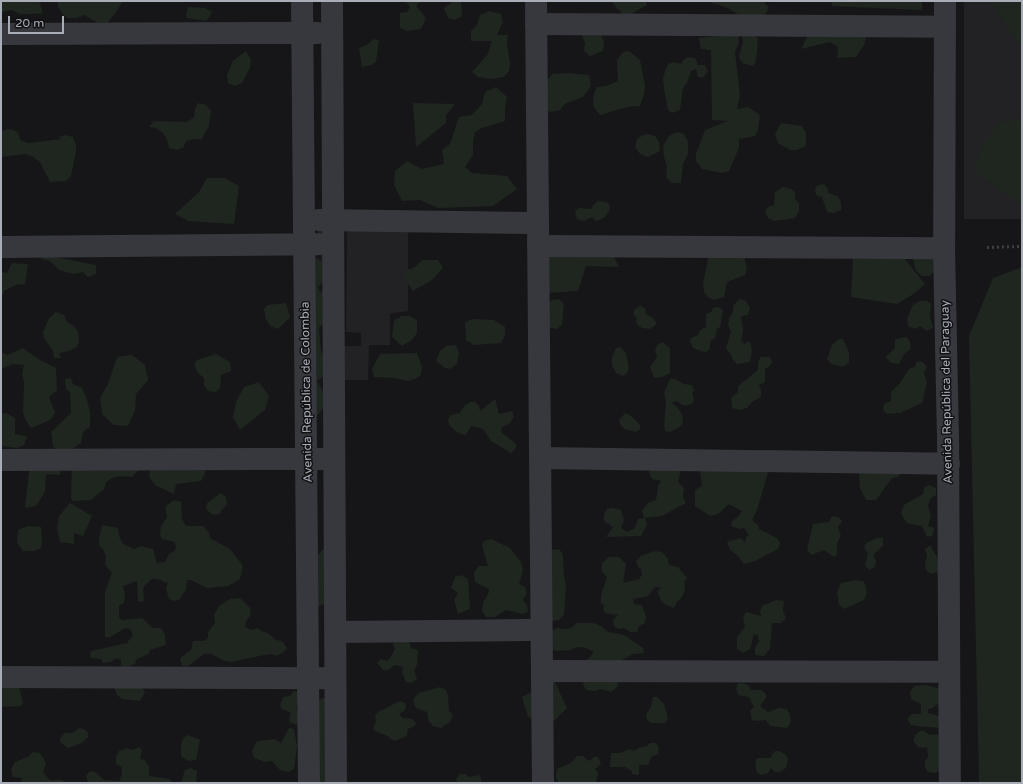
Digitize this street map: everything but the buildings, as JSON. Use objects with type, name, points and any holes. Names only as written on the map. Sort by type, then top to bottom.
[{"type":"street","name":"Avenida República de Colombia","points":[[302,1],[308,460],[309,783]]},
{"type":"street","points":[[332,1],[336,783]]},
{"type":"street","points":[[536,1],[543,783]]},
{"type":"street","name":"Avenida República del Paraguay","points":[[945,1],[944,248],[948,464],[950,783]]},
{"type":"street","points":[[536,24],[945,27]]},
{"type":"street","points":[[1,34],[332,33]]},
{"type":"street","points":[[305,219],[537,223]]},
{"type":"street","points":[[1,247],[334,244]]},
{"type":"street","points":[[538,246],[944,248]]},
{"type":"street","points":[[540,458],[948,464]]},
{"type":"street","points":[[1,460],[334,459]]},
{"type":"street","points":[[336,632],[541,630]]},
{"type":"street","points":[[542,671],[950,672]]},
{"type":"street","points":[[1,677],[335,678]]},
{"type":"path","points":[[987,247],[1022,246]]},
{"type":"shaded area","points":[[1,1],[39,1],[43,13],[20,14],[12,10],[1,12]]},
{"type":"shaded area","points":[[58,1],[123,1],[107,23],[98,23],[84,15],[76,18],[68,18],[63,15],[58,7]]},
{"type":"shaded area","points":[[405,1],[421,1],[416,6],[426,18],[421,29],[407,31],[400,28],[400,13],[407,12],[410,7]]},
{"type":"shaded area","points":[[454,1],[461,1],[462,16],[455,20],[448,18],[444,8]]},
{"type":"shaded area","points":[[611,1],[646,1],[647,5],[625,17]]},
{"type":"shaded area","points":[[710,1],[763,1],[769,8],[763,18],[738,14],[726,7],[711,3]]},
{"type":"shaded area","points":[[832,1],[922,1],[922,10],[832,6]]},
{"type":"shaded area","points":[[964,1],[1022,1],[1022,219],[964,219]]},
{"type":"shaded area","points":[[991,1],[1022,1],[1022,47],[1012,34]]},
{"type":"shaded area","points":[[188,7],[205,8],[212,12],[206,21],[187,18],[186,14]]},
{"type":"shaded area","points":[[489,11],[501,14],[503,22],[497,35],[508,35],[507,43],[510,63],[509,71],[504,77],[491,79],[478,77],[472,72],[488,54],[492,41],[471,41],[471,31],[477,25],[480,15]]},
{"type":"shaded area","points":[[871,18],[864,45],[856,57],[837,58],[838,47],[830,42],[801,49],[816,19]]},
{"type":"shaded area","points":[[581,33],[601,35],[604,42],[603,51],[590,56],[584,51],[585,43]]},
{"type":"shaded area","points":[[738,34],[739,43],[735,52],[740,95],[737,109],[748,107],[760,115],[758,130],[755,136],[739,139],[739,148],[729,171],[722,173],[702,169],[696,161],[696,154],[705,130],[728,121],[712,120],[711,50],[701,49],[699,38]]},
{"type":"shaded area","points":[[744,35],[755,35],[758,39],[756,61],[753,66],[742,63],[739,57],[743,41],[742,37]]},
{"type":"shaded area","points":[[374,39],[379,40],[376,62],[362,67],[359,48],[367,45]]},
{"type":"shaded area","points":[[246,51],[251,60],[250,68],[242,83],[235,86],[228,83],[227,75],[233,61]]},
{"type":"shaded area","points":[[629,51],[640,60],[645,85],[644,95],[640,106],[627,107],[600,115],[593,106],[594,93],[597,87],[606,86],[618,81],[617,60],[623,52]]},
{"type":"shaded area","points":[[688,57],[695,58],[698,65],[705,65],[708,71],[704,77],[698,77],[696,69],[691,71],[687,83],[683,88],[680,110],[672,113],[668,110],[664,89],[663,79],[665,71],[668,64],[674,62],[681,64],[683,60]]},
{"type":"shaded area","points":[[569,73],[589,75],[591,86],[583,97],[565,104],[560,110],[551,112],[544,109],[547,80],[553,74]]},
{"type":"shaded area","points":[[496,87],[507,97],[505,121],[482,128],[475,132],[473,155],[465,167],[472,173],[507,176],[517,189],[493,206],[438,208],[420,200],[402,201],[394,185],[395,171],[407,161],[422,169],[444,164],[442,150],[450,144],[459,117],[472,115],[482,104],[485,92]]},
{"type":"shaded area","points":[[198,103],[206,105],[211,111],[209,126],[201,140],[194,139],[186,141],[183,148],[176,150],[169,148],[163,133],[156,128],[149,127],[154,121],[187,122],[194,117],[195,109]]},
{"type":"shaded area","points":[[413,103],[455,104],[446,115],[446,123],[416,147]]},
{"type":"shaded area","points":[[1022,119],[1022,206],[974,171],[982,145],[999,123]]},
{"type":"shaded area","points":[[781,123],[802,126],[806,133],[806,146],[797,150],[790,150],[778,143],[775,134]]},
{"type":"shaded area","points":[[10,129],[18,132],[20,140],[28,143],[62,139],[58,137],[65,135],[73,137],[76,145],[76,152],[71,176],[66,181],[50,182],[40,162],[33,157],[26,154],[1,157],[1,131]]},
{"type":"shaded area","points":[[677,132],[684,134],[688,141],[688,154],[683,164],[681,183],[671,183],[666,177],[667,166],[663,146],[669,136]]},
{"type":"shaded area","points":[[648,134],[655,136],[659,142],[660,151],[648,157],[640,154],[635,147],[637,139]]},
{"type":"shaded area","points":[[207,178],[225,178],[239,186],[234,224],[188,221],[175,214],[199,192]]},
{"type":"shaded area","points":[[824,184],[828,189],[828,193],[837,196],[841,202],[841,210],[834,213],[827,212],[822,197],[816,195],[815,188],[818,185]]},
{"type":"shaded area","points":[[783,187],[791,189],[795,192],[795,199],[799,203],[799,211],[795,218],[774,221],[768,218],[765,212],[768,207],[774,205],[775,192]]},
{"type":"shaded area","points":[[598,201],[606,202],[610,205],[609,211],[605,217],[598,221],[594,220],[592,217],[584,221],[577,219],[575,213],[576,210],[579,208],[593,209],[592,206]]},
{"type":"shaded area","points":[[323,219],[339,225],[341,239],[339,257],[340,266],[338,282],[327,282],[325,280],[318,287],[320,292],[329,288],[340,290],[341,307],[338,314],[319,327],[321,351],[329,367],[325,375],[317,381],[325,395],[323,408],[318,415],[309,416],[307,397],[309,388],[308,383],[301,375],[302,354],[308,348],[308,335],[301,324],[301,310],[308,291],[299,283],[300,270],[309,261],[316,258],[322,261],[321,256],[325,249],[318,239],[318,223]]},
{"type":"shaded area","points":[[347,226],[408,227],[408,311],[387,314],[390,314],[390,345],[369,345],[368,380],[335,380],[335,346],[361,346],[361,333],[346,332]]},
{"type":"shaded area","points":[[546,237],[604,237],[619,267],[586,266],[578,291],[547,293]]},
{"type":"shaded area","points":[[918,243],[937,262],[935,269],[930,276],[922,276],[916,271],[912,256]]},
{"type":"shaded area","points":[[713,251],[744,256],[747,268],[745,275],[727,282],[724,297],[714,300],[708,297],[704,292],[703,283],[708,259]]},
{"type":"shaded area","points":[[45,255],[96,265],[96,274],[88,277],[83,272],[74,274],[59,270],[50,261],[41,259]]},
{"type":"shaded area","points":[[904,258],[925,284],[915,293],[897,304],[851,297],[853,259]]},
{"type":"shaded area","points":[[422,260],[438,260],[443,268],[432,280],[413,291],[403,276],[406,270],[414,268]]},
{"type":"shaded area","points":[[12,263],[28,264],[25,285],[18,284],[4,291],[1,300],[1,272],[7,273]]},
{"type":"shaded area","points":[[1022,267],[1022,783],[979,783],[969,336],[993,278]]},
{"type":"shaded area","points":[[559,299],[564,304],[562,325],[557,329],[549,328],[545,306],[552,300]]},
{"type":"shaded area","points":[[739,299],[745,300],[750,308],[748,315],[741,316],[743,330],[741,341],[745,344],[748,341],[751,344],[752,351],[750,362],[737,364],[726,348],[731,332],[728,325],[729,318],[733,312],[733,306]]},
{"type":"shaded area","points":[[920,301],[927,301],[931,304],[930,316],[933,328],[927,331],[920,326],[915,329],[908,326],[907,319],[913,305]]},
{"type":"shaded area","points":[[286,303],[290,317],[278,329],[270,326],[266,319],[264,309],[268,305]]},
{"type":"shaded area","points":[[640,306],[645,308],[646,314],[653,318],[657,324],[650,329],[642,328],[637,325],[636,317],[633,314],[635,309]]},
{"type":"shaded area","points":[[718,307],[723,311],[720,327],[717,329],[715,338],[711,340],[709,350],[705,352],[693,348],[690,342],[691,338],[698,335],[700,330],[706,327],[706,314],[711,312],[713,308]]},
{"type":"shaded area","points":[[56,312],[64,315],[67,322],[74,326],[78,332],[79,340],[77,347],[69,351],[59,353],[61,358],[54,358],[53,351],[44,338],[43,332],[49,318]]},
{"type":"shaded area","points":[[402,316],[410,316],[417,320],[417,333],[412,340],[402,346],[392,337],[394,320]]},
{"type":"shaded area","points":[[473,319],[494,320],[505,327],[505,335],[501,343],[474,345],[466,340],[465,322]]},
{"type":"shaded area","points":[[907,337],[910,342],[911,349],[905,353],[899,364],[891,363],[886,357],[895,348],[895,340]]},
{"type":"shaded area","points":[[839,339],[843,339],[849,352],[849,363],[843,367],[831,364],[827,359],[832,345]]},
{"type":"shaded area","points":[[662,342],[670,348],[670,373],[662,377],[654,378],[650,367],[657,357],[655,351],[657,345]]},
{"type":"shaded area","points":[[456,345],[459,353],[457,364],[450,369],[445,368],[436,361],[440,351],[446,346]]},
{"type":"shaded area","points":[[620,347],[626,353],[629,368],[627,373],[623,376],[616,373],[612,365],[612,357],[616,348]]},
{"type":"shaded area","points":[[23,348],[40,360],[56,368],[57,390],[49,397],[55,413],[50,420],[31,428],[25,419],[23,412],[24,382],[22,373],[24,365],[13,364],[1,369],[1,352],[7,355]]},
{"type":"shaded area","points":[[417,353],[422,367],[421,375],[415,379],[408,381],[394,378],[374,377],[372,369],[380,354]]},
{"type":"shaded area","points":[[216,354],[230,362],[231,371],[221,375],[220,388],[215,392],[208,391],[204,385],[204,378],[198,373],[194,365],[197,360]]},
{"type":"shaded area","points":[[132,355],[145,365],[148,380],[136,394],[135,411],[128,426],[114,425],[102,414],[100,398],[108,384],[117,357]]},
{"type":"shaded area","points":[[761,357],[770,357],[772,362],[770,366],[765,369],[765,382],[759,385],[761,397],[752,402],[747,408],[739,410],[732,408],[731,398],[738,392],[738,386],[758,370],[758,362]]},
{"type":"shaded area","points":[[921,361],[927,366],[924,373],[927,382],[922,403],[900,413],[887,414],[883,410],[884,404],[891,401],[891,392],[900,383],[909,369],[915,367],[916,362]]},
{"type":"shaded area","points":[[71,378],[73,384],[82,388],[86,396],[90,412],[90,427],[83,432],[81,443],[67,453],[53,447],[51,432],[71,413],[70,392],[66,389],[65,379]]},
{"type":"shaded area","points":[[670,379],[675,379],[684,384],[692,385],[694,391],[692,394],[694,399],[692,404],[685,406],[676,401],[672,403],[682,414],[683,423],[680,427],[670,432],[665,431],[664,425],[666,401],[664,393]]},
{"type":"shaded area","points":[[259,382],[269,396],[265,410],[240,430],[233,417],[236,402],[244,387]]},
{"type":"shaded area","points":[[495,399],[499,414],[512,411],[514,417],[509,424],[502,427],[501,432],[517,445],[511,453],[491,441],[483,429],[471,426],[466,435],[458,433],[450,426],[448,421],[450,415],[460,413],[464,406],[470,402],[475,402],[479,406],[480,411]]},
{"type":"shaded area","points":[[6,413],[15,418],[15,434],[27,436],[24,445],[17,448],[1,446],[1,414]]},
{"type":"shaded area","points":[[625,413],[630,415],[640,425],[640,429],[636,432],[624,429],[620,424],[619,420]]},
{"type":"shaded area","points":[[864,459],[906,468],[898,477],[892,478],[876,500],[866,500],[860,488],[859,474]]},
{"type":"shaded area","points":[[205,463],[205,473],[201,481],[176,484],[174,494],[155,485],[149,477],[151,465]]},
{"type":"shaded area","points":[[38,464],[61,471],[60,475],[46,474],[45,491],[40,500],[36,506],[25,508],[29,471]]},
{"type":"shaded area","points":[[72,464],[139,470],[132,477],[118,476],[112,478],[106,482],[104,489],[91,500],[72,501]]},
{"type":"shaded area","points":[[649,466],[681,470],[678,482],[684,488],[683,497],[686,503],[662,516],[645,518],[647,524],[641,536],[606,537],[613,527],[604,521],[604,515],[607,509],[613,508],[621,510],[624,520],[621,528],[627,532],[635,528],[638,519],[644,518],[642,511],[648,503],[656,500],[658,486],[661,481],[652,479],[649,473]]},
{"type":"shaded area","points":[[712,467],[769,469],[757,510],[752,520],[758,525],[759,529],[777,538],[780,543],[778,549],[755,561],[744,564],[738,556],[730,550],[727,542],[740,538],[745,542],[746,537],[749,535],[744,528],[740,529],[731,526],[732,521],[738,517],[742,511],[729,504],[718,514],[710,516],[695,506],[695,490],[702,486],[700,472]]},
{"type":"shaded area","points":[[929,485],[936,488],[936,495],[930,499],[928,505],[931,516],[928,526],[934,528],[934,531],[932,536],[927,537],[922,526],[907,523],[901,514],[904,505],[923,494],[924,487]]},
{"type":"shaded area","points":[[221,493],[226,497],[227,504],[219,514],[213,515],[206,509],[207,503]]},
{"type":"shaded area","points":[[174,500],[181,502],[182,519],[186,526],[203,526],[209,533],[210,538],[230,549],[243,566],[240,579],[228,586],[207,588],[191,580],[187,580],[186,589],[180,599],[175,601],[169,599],[166,588],[168,583],[163,582],[162,580],[152,579],[145,585],[143,589],[143,602],[138,601],[137,581],[123,586],[125,596],[124,603],[119,606],[119,617],[122,620],[142,618],[153,628],[161,628],[165,635],[166,645],[150,650],[149,654],[137,659],[135,664],[126,667],[121,666],[121,660],[117,658],[111,662],[103,663],[101,659],[91,658],[91,651],[127,643],[133,635],[130,629],[125,628],[110,637],[105,637],[105,592],[112,573],[105,565],[106,556],[103,549],[99,545],[102,525],[118,528],[119,536],[123,544],[134,549],[141,546],[153,549],[157,563],[165,562],[169,554],[175,551],[176,546],[174,542],[162,539],[160,535],[161,526],[167,517],[165,507]]},
{"type":"shaded area","points":[[70,503],[92,516],[83,536],[74,533],[74,544],[60,542],[57,528],[59,516]]},
{"type":"shaded area","points":[[832,516],[838,517],[842,521],[838,527],[841,536],[837,543],[837,555],[834,557],[824,550],[811,555],[807,550],[813,524],[829,522]]},
{"type":"shaded area","points":[[28,526],[41,527],[41,548],[34,551],[23,551],[17,543],[18,530]]},
{"type":"shaded area","points":[[877,538],[883,538],[883,546],[873,555],[876,561],[875,567],[869,570],[865,565],[868,554],[864,547],[866,543]]},
{"type":"shaded area","points":[[491,539],[510,548],[521,562],[523,571],[519,584],[525,587],[527,593],[523,600],[527,605],[528,612],[522,614],[506,610],[495,617],[486,617],[482,611],[483,603],[489,589],[475,582],[474,572],[479,566],[488,566],[482,546],[484,541]]},
{"type":"shaded area","points":[[930,545],[937,557],[941,571],[931,574],[926,570],[925,563],[927,557],[925,549]]},
{"type":"shaded area","points":[[329,549],[327,597],[324,604],[317,607],[317,556],[322,550]]},
{"type":"shaded area","points":[[553,549],[560,550],[563,555],[566,585],[564,615],[559,620],[552,621],[545,557]]},
{"type":"shaded area","points":[[655,551],[662,552],[668,559],[669,565],[678,567],[687,578],[684,582],[685,589],[682,597],[674,608],[662,602],[657,591],[661,588],[655,587],[648,596],[633,599],[634,604],[642,605],[646,617],[645,623],[639,626],[637,632],[630,632],[624,628],[618,629],[614,626],[613,620],[618,615],[605,613],[603,609],[604,605],[601,604],[601,595],[607,577],[602,571],[602,563],[609,557],[619,557],[626,564],[623,583],[639,579],[642,575],[641,569],[638,567],[636,561],[641,556]]},
{"type":"shaded area","points":[[462,575],[468,579],[470,609],[458,614],[454,600],[458,593],[451,588],[455,577]]},
{"type":"shaded area","points":[[855,580],[864,581],[867,593],[864,600],[844,609],[839,605],[837,593],[841,583]]},
{"type":"shaded area","points":[[240,598],[251,609],[250,616],[246,621],[245,627],[251,630],[258,628],[261,631],[268,633],[276,640],[282,641],[287,648],[284,652],[276,656],[272,654],[264,655],[232,662],[224,661],[211,654],[204,654],[188,666],[182,666],[180,658],[191,650],[193,641],[204,641],[208,638],[208,632],[215,623],[214,615],[219,606],[230,599]]},
{"type":"shaded area","points":[[776,600],[784,601],[783,611],[786,618],[781,623],[772,623],[770,649],[764,656],[755,655],[755,648],[759,641],[758,636],[754,634],[750,649],[743,653],[737,649],[737,637],[745,627],[743,618],[746,612],[761,616],[760,611],[762,606]]},
{"type":"shaded area","points":[[576,623],[593,623],[601,626],[608,632],[624,635],[643,648],[644,653],[633,654],[620,661],[583,663],[594,652],[586,648],[578,647],[570,650],[557,651],[551,649],[550,632],[557,628],[568,629]]},
{"type":"shaded area","points":[[406,640],[410,644],[411,648],[418,650],[417,665],[414,670],[417,679],[412,683],[406,682],[402,673],[403,668],[400,666],[395,665],[388,670],[383,670],[377,663],[381,659],[387,661],[390,658],[395,649],[393,645],[395,641]]},
{"type":"shaded area","points":[[1,675],[19,687],[23,702],[21,706],[1,707]]},
{"type":"shaded area","points":[[586,678],[617,680],[618,686],[611,692],[601,689],[595,691],[586,690],[583,684]]},
{"type":"shaded area","points":[[554,680],[567,708],[550,725],[528,717],[522,697]]},
{"type":"shaded area","points":[[742,683],[748,685],[751,690],[761,690],[766,694],[766,698],[760,706],[768,712],[780,708],[787,709],[791,722],[787,728],[770,726],[766,720],[752,720],[750,711],[754,707],[749,697],[738,695],[736,688],[738,684]]},
{"type":"shaded area","points":[[113,684],[142,687],[145,693],[140,701],[122,699],[117,695]]},
{"type":"shaded area","points":[[927,685],[941,689],[942,701],[931,709],[928,709],[928,713],[939,716],[942,728],[911,725],[907,719],[912,714],[921,714],[921,704],[911,699],[910,692],[914,686]]},
{"type":"shaded area","points":[[440,687],[446,690],[448,695],[449,711],[453,715],[450,722],[441,728],[433,726],[428,720],[427,712],[416,708],[414,704],[414,698],[419,693]]},
{"type":"shaded area","points":[[294,691],[301,693],[300,703],[296,706],[302,726],[290,723],[289,717],[291,713],[282,709],[280,705],[283,697],[290,696]]},
{"type":"shaded area","points":[[653,697],[657,697],[664,704],[668,718],[665,723],[651,723],[647,720],[646,714],[650,709]]},
{"type":"shaded area","points":[[323,698],[329,698],[331,783],[317,783],[315,702]]},
{"type":"shaded area","points":[[400,701],[405,703],[406,707],[404,711],[399,714],[403,718],[413,719],[416,723],[415,726],[408,729],[407,736],[394,741],[375,731],[373,728],[376,721],[375,716],[378,712]]},
{"type":"shaded area","points":[[79,728],[84,729],[88,733],[88,737],[82,743],[68,748],[60,742],[60,738],[65,733],[72,733]]},
{"type":"shaded area","points":[[289,728],[294,729],[297,746],[294,769],[288,772],[280,770],[272,761],[265,762],[254,758],[252,751],[257,741],[275,739],[281,743]]},
{"type":"shaded area","points":[[922,730],[930,735],[935,734],[942,736],[942,769],[935,773],[928,772],[925,767],[925,761],[928,757],[927,747],[921,748],[917,746],[913,740],[916,734]]},
{"type":"shaded area","points":[[188,735],[200,740],[196,760],[188,761],[181,756],[183,738]]},
{"type":"shaded area","points":[[650,743],[656,743],[659,748],[658,754],[651,757],[648,765],[639,765],[639,775],[632,774],[632,771],[625,767],[610,767],[611,753],[620,753],[629,749],[635,751],[638,748],[647,746]]},
{"type":"shaded area","points":[[140,747],[142,751],[140,759],[145,760],[149,767],[149,776],[170,779],[172,783],[88,783],[86,776],[90,771],[95,772],[104,780],[119,781],[122,774],[122,767],[116,764],[116,756],[119,751],[127,748],[131,750]]},
{"type":"shaded area","points":[[775,751],[779,751],[786,755],[788,760],[786,768],[780,772],[775,772],[771,768],[768,773],[761,775],[757,773],[755,762],[757,758],[770,758]]},
{"type":"shaded area","points":[[33,752],[40,753],[46,763],[43,772],[50,780],[62,780],[67,783],[19,783],[23,778],[13,777],[11,770],[15,762],[28,757]]},
{"type":"shaded area","points":[[577,756],[583,756],[589,761],[594,757],[598,757],[601,764],[595,769],[598,773],[596,782],[559,783],[556,778],[557,769],[571,763]]},
{"type":"shaded area","points":[[191,768],[197,771],[196,783],[181,783],[185,770]]},
{"type":"shaded area","points":[[460,774],[466,774],[468,777],[480,775],[482,783],[457,783],[456,779]]}]
